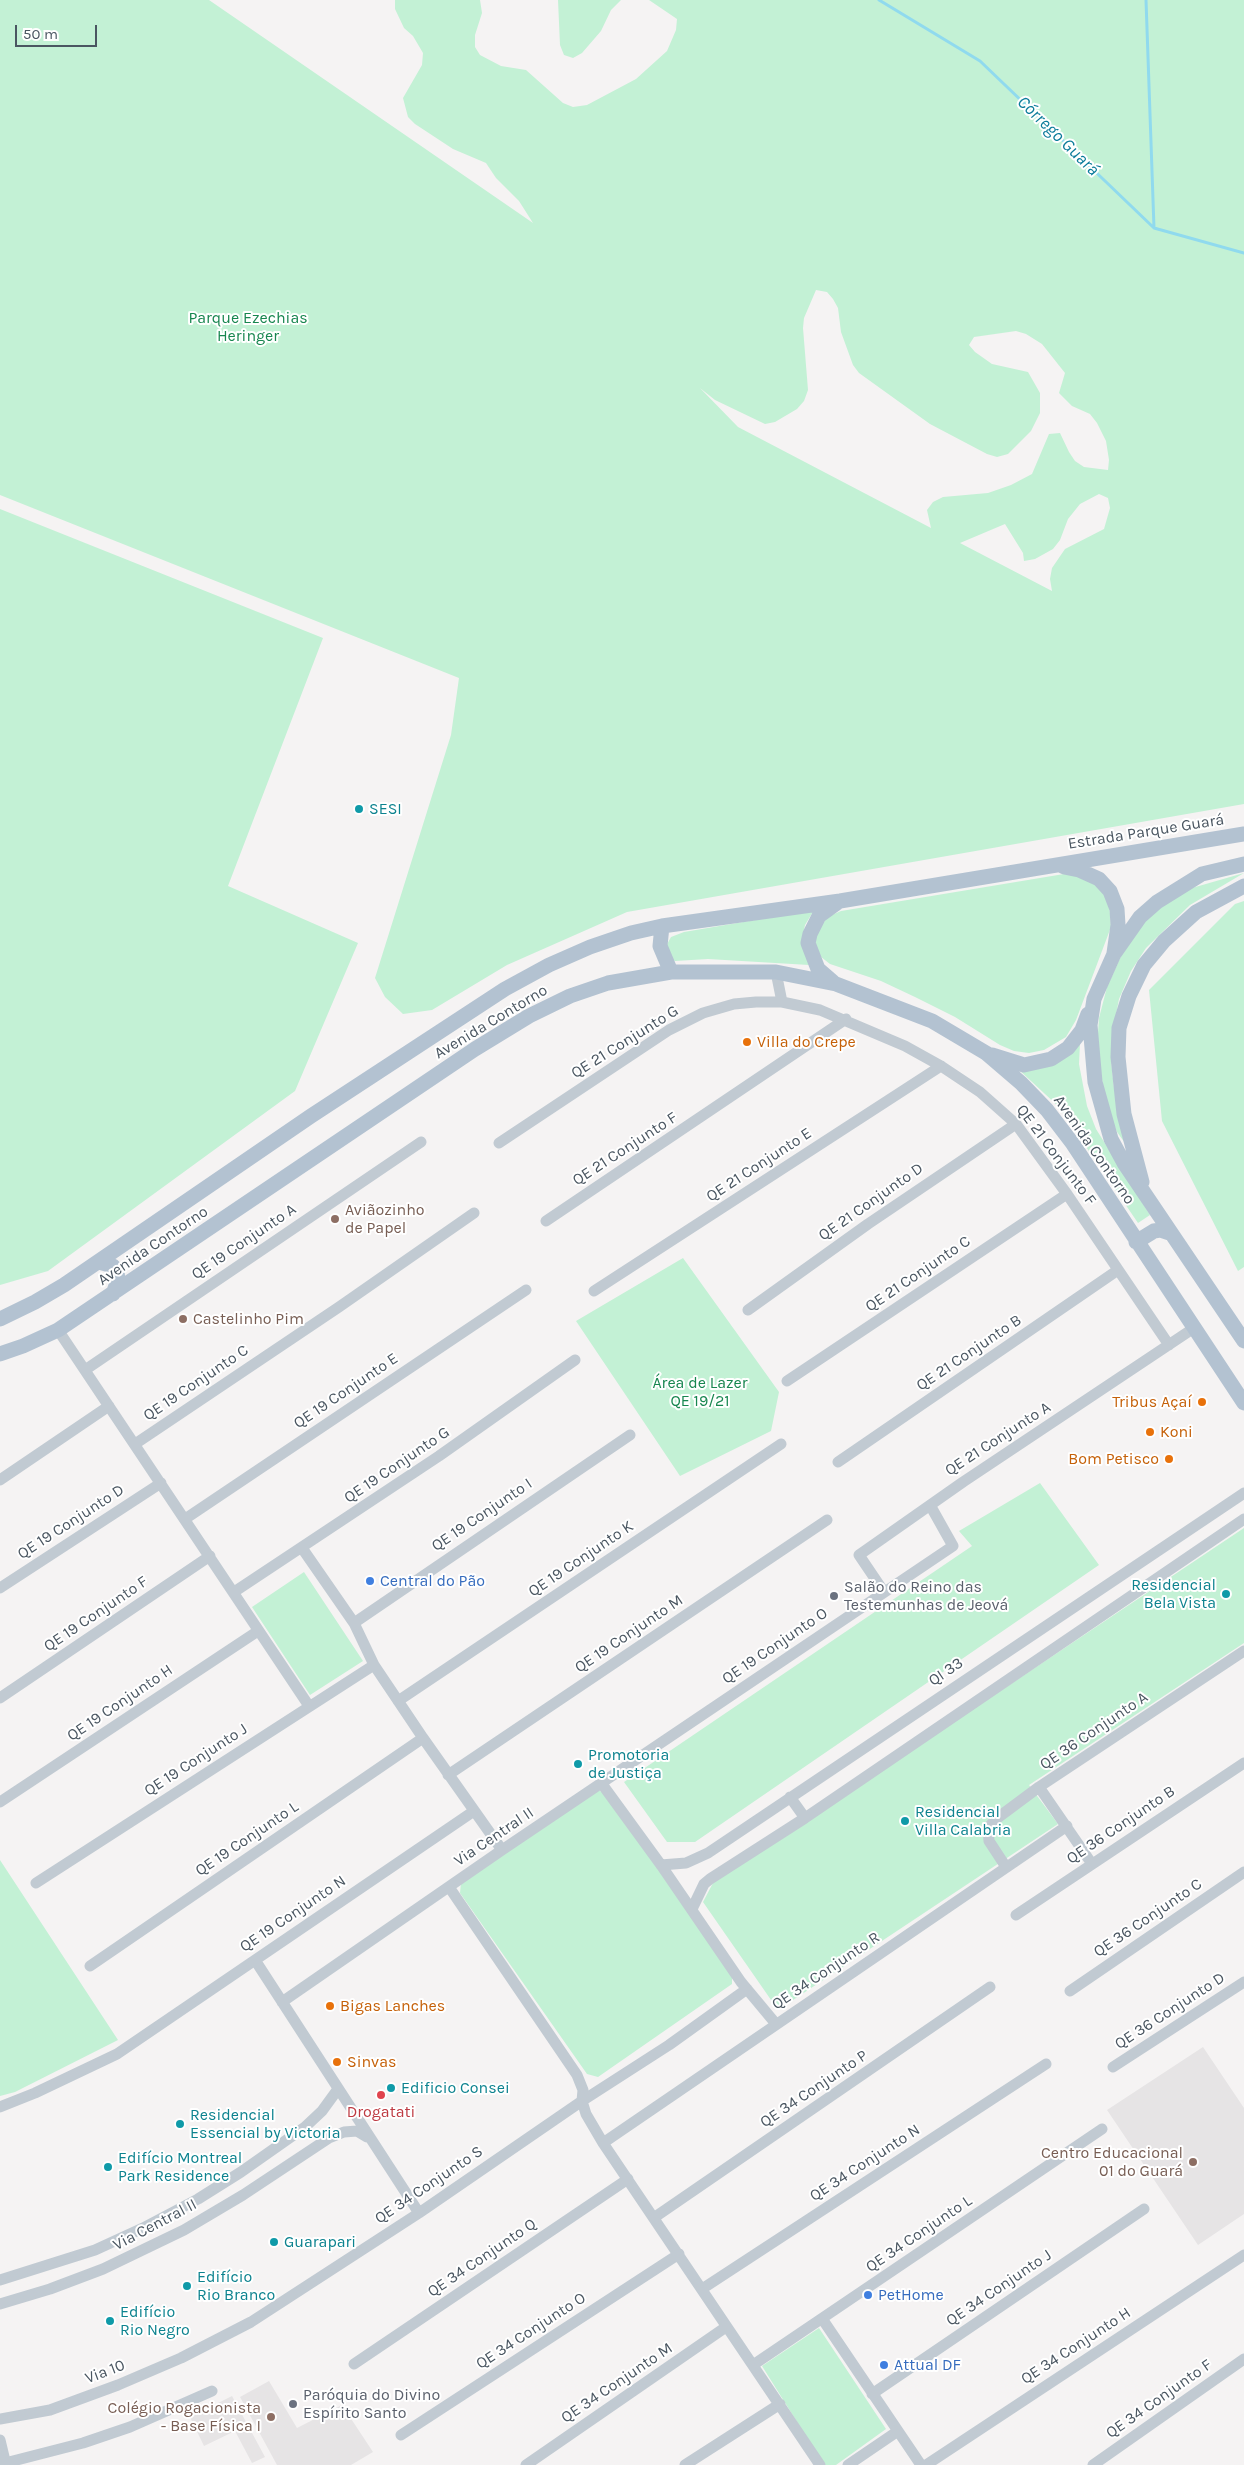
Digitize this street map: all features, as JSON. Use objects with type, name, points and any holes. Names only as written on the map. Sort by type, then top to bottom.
[{"type":"main road","name":"Estrada Parque Guará","points":[[1054,865],[1244,834]]},
{"type":"main road","points":[[1114,954],[1140,917],[1157,902],[1202,874],[1244,864]]},
{"type":"main road","name":"Avenida Contorno","points":[[0,1319],[35,1302],[99,1262],[312,1116],[505,990],[549,965],[590,947],[631,933],[662,926],[840,901],[1054,865]]},
{"type":"main road","points":[[1054,865],[1079,870],[1099,880],[1110,891],[1117,909],[1118,925],[1114,954]]},
{"type":"main road","points":[[1144,1193],[1124,1114],[1118,1057],[1120,1028],[1128,996],[1144,965],[1164,940],[1196,912],[1244,886]]},
{"type":"main road","points":[[836,984],[818,969],[808,944],[810,934],[819,916],[840,901]]},
{"type":"main road","points":[[662,926],[660,946],[671,972]]},
{"type":"main road","name":"Avenida Contorno","points":[[1114,954],[1094,999],[1090,1026],[1091,1054],[1110,1139],[1144,1193],[1244,1341]]},
{"type":"main road","name":"Avenida Contorno","points":[[0,1354],[58,1330],[475,1049],[529,1016],[570,996],[608,983],[671,972],[776,972],[836,984],[932,1021],[986,1053],[1021,1083],[1047,1110],[1097,1179],[1136,1242],[1244,1403]]},
{"type":"main road","points":[[986,1053],[1024,1064],[1050,1059],[1068,1048],[1077,1036],[1094,999]]},
{"type":"main road","points":[[1136,1242],[1154,1231],[1160,1230],[1172,1234]]},
{"type":"main road","points":[[99,1262],[113,1266],[117,1272],[118,1280],[113,1294]]},
{"type":"street","points":[[776,972],[782,1002]]},
{"type":"street","name":"QE 21 Conjunto F","points":[[782,1002],[820,1010],[846,1019],[905,1046],[941,1066],[980,1092],[1016,1124],[1067,1194],[1169,1345]]},
{"type":"street","name":"QE 21 Conjunto G","points":[[499,1143],[669,1030],[703,1013],[734,1004],[782,1002]]},
{"type":"street","name":"QE 21 Conjunto F","points":[[546,1221],[846,1019]]},
{"type":"street","name":"QE 21 Conjunto E","points":[[594,1291],[941,1066]]},
{"type":"street","name":"QE 21 Conjunto D","points":[[748,1310],[868,1224],[1016,1124]]},
{"type":"street","name":"QE 19 Conjunto A","points":[[85,1370],[421,1142]]},
{"type":"street","name":"QE 21 Conjunto C","points":[[786,1381],[1067,1194]]},
{"type":"street","name":"QE 19 Conjunto C","points":[[135,1444],[339,1307],[474,1213]]},
{"type":"street","name":"QE 21 Conjunto B","points":[[838,1462],[1118,1270]]},
{"type":"street","name":"QE 19 Conjunto E","points":[[185,1519],[526,1290]]},
{"type":"street","name":"QE 21 Conjunto A","points":[[884,1592],[859,1555],[930,1505],[1194,1328]]},
{"type":"street","points":[[58,1330],[309,1706]]},
{"type":"street","name":"QE 19 Conjunto G","points":[[234,1592],[439,1456],[575,1360]]},
{"type":"street","points":[[0,1480],[109,1406]]},
{"type":"street","name":"QE 19 Conjunto I","points":[[354,1623],[630,1434]]},
{"type":"street","name":"QE 19 Conjunto K","points":[[398,1701],[781,1444]]},
{"type":"street","name":"QE 19 Conjunto D","points":[[0,1588],[161,1482]]},
{"type":"street","name":"QI 33","points":[[662,1865],[686,1863],[708,1853],[1244,1493]]},
{"type":"street","name":"QE 19 Conjunto O","points":[[602,1784],[953,1546],[930,1505]]},
{"type":"street","points":[[692,1909],[704,1884],[710,1879],[804,1818],[1244,1519]]},
{"type":"street","name":"QE 19 Conjunto M","points":[[448,1774],[827,1520]]},
{"type":"street","points":[[1198,1525],[1210,1542]]},
{"type":"street","points":[[302,1548],[354,1623],[374,1664],[398,1701],[502,1850]]},
{"type":"street","name":"QE 19 Conjunto F","points":[[0,1698],[210,1556]]},
{"type":"street","name":"QE 19 Conjunto H","points":[[0,1802],[258,1631]]},
{"type":"street","name":"QE 36 Conjunto A","points":[[1092,1864],[1039,1787],[1244,1651]]},
{"type":"street","name":"QE 19 Conjunto J","points":[[36,1883],[374,1664]]},
{"type":"street","name":"QE 19 Conjunto L","points":[[90,1966],[423,1738]]},
{"type":"street","name":"QE 36 Conjunto B","points":[[1016,1915],[1244,1763]]},
{"type":"street","points":[[602,1784],[662,1865],[747,1990],[776,2024]]},
{"type":"street","name":"Via Central II","points":[[282,2002],[502,1850],[602,1784]]},
{"type":"street","points":[[1006,1867],[989,1841],[988,1828],[996,1819],[1039,1787]]},
{"type":"street","points":[[790,1797],[804,1818]]},
{"type":"street","name":"QE 19 Conjunto N","points":[[0,2107],[36,2093],[131,2045],[474,1811]]},
{"type":"street","name":"QE 34 Conjunto R","points":[[603,2143],[1067,1826]]},
{"type":"street","name":"QE 36 Conjunto C","points":[[1070,1991],[1244,1872]]},
{"type":"street","points":[[450,1887],[577,2075],[583,2090],[582,2101],[590,2122],[603,2143],[655,2217],[726,2327],[820,2465]]},
{"type":"street","points":[[255,1960],[367,2136],[419,2213]]},
{"type":"street","name":"QE 36 Conjunto D","points":[[1113,2067],[1244,1982]]},
{"type":"street","name":"QE 34 Conjunto P","points":[[655,2217],[990,1987]]},
{"type":"street","points":[[582,2101],[670,2045],[747,1990]]},
{"type":"street","name":"QE 34 Conjunto N","points":[[702,2290],[1046,2064]]},
{"type":"street","name":"Via Central II","points":[[0,2280],[95,2250],[170,2214],[241,2172],[315,2118],[338,2089]]},
{"type":"street","name":"QE 34 Conjunto S","points":[[217,2340],[293,2296],[419,2213],[582,2101]]},
{"type":"street","name":"QE 34 Conjunto L","points":[[753,2365],[823,2320],[1102,2129]]},
{"type":"street","name":"Via Central II","points":[[0,2304],[50,2289],[103,2269],[184,2230],[242,2195],[329,2138],[344,2132],[357,2131],[367,2136]]},
{"type":"street","name":"QE 34 Conjunto Q","points":[[354,2364],[628,2178]]},
{"type":"street","name":"QE 34 Conjunto J","points":[[872,2394],[1144,2208]]},
{"type":"street","points":[[95,2250],[103,2269]]},
{"type":"street","name":"QE 34 Conjunto O","points":[[401,2435],[679,2254]]},
{"type":"street","name":"QE 34 Conjunto H","points":[[926,2465],[1244,2255]]},
{"type":"street","points":[[823,2320],[921,2465]]},
{"type":"street","name":"QE 34 Conjunto M","points":[[526,2465],[726,2327]]},
{"type":"street","name":"Via 10","points":[[0,2419],[60,2407],[118,2385],[217,2340]]},
{"type":"street","name":"QE 34 Conjunto F","points":[[1092,2465],[1244,2359]]},
{"type":"street","points":[[0,2440],[6,2464],[83,2443],[130,2427],[212,2391]]},
{"type":"street","points":[[685,2465],[780,2404]]},
{"type":"street","points":[[848,2465],[898,2431]]},
{"type":"shaded area","name":"Centro Educacional 01 do Guará","points":[[1203,2047],[1244,2108],[1244,2214],[1198,2245],[1107,2110]]},
{"type":"shaded area","name":"Colégio Rogacionista - Base Física I","points":[[269,2381],[297,2428],[342,2405],[373,2452],[351,2465],[277,2465],[240,2397]]},
{"type":"shaded area","points":[[232,2396],[265,2457],[252,2463],[235,2431],[204,2446],[190,2417]]},
{"type":"green space","name":"Parque Ezechias Heringer","points":[[0,0],[209,0],[533,223],[519,201],[496,178],[486,163],[453,149],[415,124],[408,117],[403,98],[422,65],[423,53],[413,36],[404,28],[395,9],[395,0],[480,0],[482,13],[475,35],[475,47],[480,55],[501,66],[526,70],[563,103],[573,107],[587,105],[636,79],[667,51],[676,30],[677,19],[649,0],[1244,0],[1244,804],[627,912],[507,965],[432,1010],[403,1014],[385,997],[375,978],[451,735],[459,678],[0,495]],"holes":[[[816,290],[827,292],[838,308],[841,332],[853,365],[859,373],[930,424],[987,454],[997,457],[1008,454],[1031,431],[1040,413],[1040,393],[1028,372],[992,364],[975,352],[969,345],[974,337],[1016,331],[1026,334],[1042,344],[1065,373],[1059,393],[1072,406],[1090,414],[1097,423],[1106,441],[1109,460],[1108,470],[1084,467],[1075,461],[1060,433],[1049,434],[1032,474],[1011,485],[988,493],[943,497],[933,502],[927,510],[931,528],[738,427],[700,388],[715,400],[765,424],[775,422],[797,409],[804,401],[808,390],[803,328],[804,318]],[[1099,494],[1108,498],[1110,508],[1104,529],[1065,549],[1052,568],[1050,579],[1052,591],[960,543],[1005,524],[1023,553],[1024,561],[1035,559],[1053,549],[1060,540],[1068,519],[1080,504]]]},
{"type":"green space","points":[[558,0],[621,0],[611,10],[601,31],[582,53],[573,58],[564,55],[560,45]]},
{"type":"green space","points":[[0,509],[323,638],[228,886],[358,943],[295,1091],[48,1271],[0,1285]]},
{"type":"green space","points":[[1244,873],[1190,905],[1146,948],[1131,971],[1119,999],[1112,1036],[1111,1061],[1114,1088],[1130,1150],[1117,1132],[1106,1105],[1097,1047],[1099,1018],[1107,987],[1122,954],[1141,924],[1161,903],[1185,890]]},
{"type":"green space","points":[[1064,874],[1089,878],[1109,900],[1111,927],[1076,1020],[1066,1037],[1044,1050],[1029,1053],[1014,1051],[1000,1045],[955,1017],[915,997],[881,981],[830,964],[821,957],[816,948],[815,936],[827,917],[841,911]]},
{"type":"green space","points":[[1244,901],[1244,1267],[1238,1271],[1162,1121],[1149,990],[1235,904]]},
{"type":"green space","points":[[814,910],[805,925],[802,940],[809,965],[708,959],[675,961],[668,956],[665,948],[671,937],[684,932]]},
{"type":"green space","points":[[1080,1043],[1079,1064],[1087,1106],[1096,1129],[1150,1215],[1138,1223],[1059,1107],[1017,1068]]},
{"type":"green space","name":"Área de Lazer QE 19/21","points":[[683,1258],[779,1392],[771,1431],[680,1476],[576,1321]]},
{"type":"green space","points":[[1040,1483],[1099,1565],[695,1842],[667,1842],[624,1782],[972,1546],[959,1531]]},
{"type":"green space","points":[[1244,1528],[1244,1643],[1029,1785],[1058,1824],[778,2010],[703,1902],[713,1883]]},
{"type":"green space","points":[[304,1572],[363,1661],[310,1695],[252,1607]]},
{"type":"green space","points":[[596,1790],[611,1794],[732,1974],[732,1984],[598,2077],[587,2074],[460,1893],[461,1883]]},
{"type":"green space","points":[[0,1860],[118,2040],[15,2092],[0,2096]]},
{"type":"green space","points":[[819,2328],[886,2429],[836,2465],[824,2465],[762,2366]]},
{"type":"waterway","name":"Córrego Guará","points":[[879,0],[980,61],[1154,228],[1244,253]]},
{"type":"waterway","points":[[1146,0],[1154,228]]},
{"type":"place","name":"SESI","points":[[359,809]]},
{"type":"place","name":"Villa do Crepe","points":[[747,1042]]},
{"type":"place","name":"Aviãozinho de Papel","points":[[335,1219]]},
{"type":"place","name":"Castelinho Pim","points":[[183,1319]]},
{"type":"place","name":"Tribus Açaí","points":[[1202,1402]]},
{"type":"place","name":"Koni","points":[[1150,1432]]},
{"type":"place","name":"Bom Petisco","points":[[1169,1459]]},
{"type":"place","name":"Central do Pão","points":[[370,1581]]},
{"type":"place","name":"Residencial Bela Vista","points":[[1226,1594]]},
{"type":"place","name":"Salão do Reino das Testemunhas de Jeová","points":[[834,1596]]},
{"type":"place","name":"Promotoria de Justiça","points":[[578,1764]]},
{"type":"place","name":"Residencial Villa Calabria","points":[[905,1821]]},
{"type":"place","name":"Bigas Lanches","points":[[330,2006]]},
{"type":"place","name":"Sinvas","points":[[337,2062]]},
{"type":"place","name":"Edificio Consei","points":[[391,2088]]},
{"type":"place","name":"Drogatati","points":[[381,2095]]},
{"type":"place","name":"Residencial Essencial by Victoria","points":[[180,2124]]},
{"type":"place","name":"Centro Educacional 01 do Guará","points":[[1193,2162]]},
{"type":"place","name":"Edifício Montreal Park Residence","points":[[108,2167]]},
{"type":"place","name":"Guarapari","points":[[274,2242]]},
{"type":"place","name":"Edifício Rio Branco","points":[[187,2286]]},
{"type":"place","name":"PetHome","points":[[868,2295]]},
{"type":"place","name":"Edifício Rio Negro","points":[[110,2321]]},
{"type":"place","name":"Attual DF","points":[[884,2365]]},
{"type":"place","name":"Paróquia do Divino Espírito Santo","points":[[293,2404]]},
{"type":"place","name":"Colégio Rogacionista - Base Física I","points":[[271,2417]]}]
